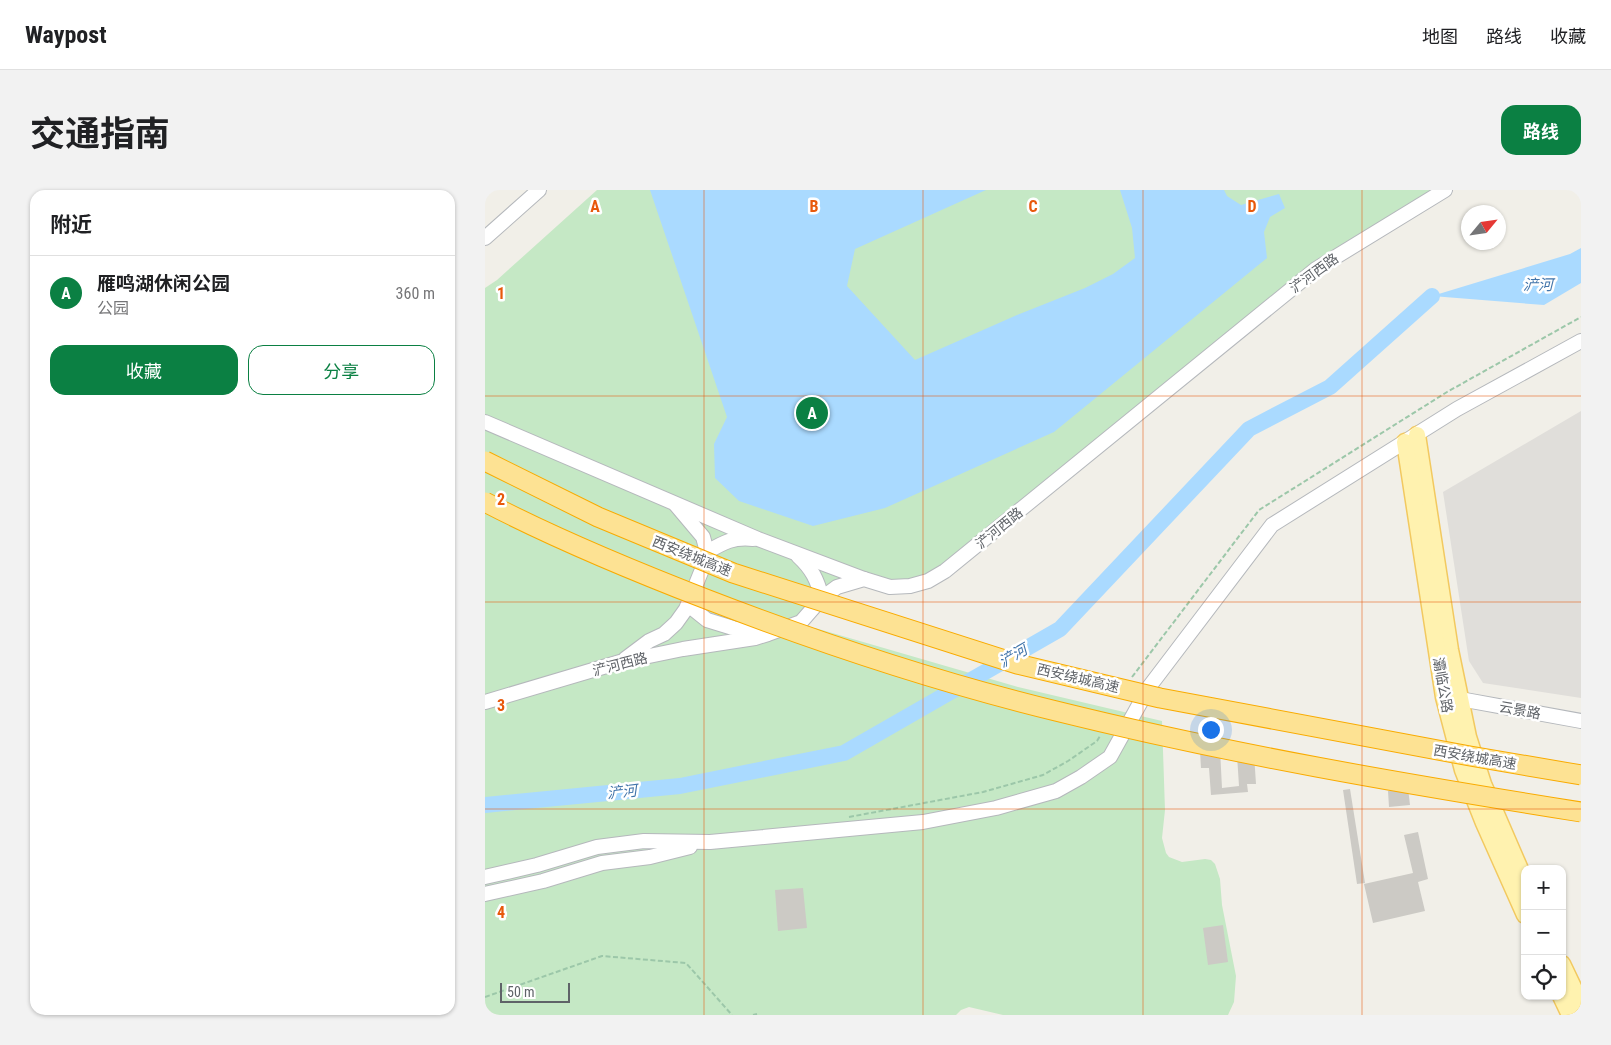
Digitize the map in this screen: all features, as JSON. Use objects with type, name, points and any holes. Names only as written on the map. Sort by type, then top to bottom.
[{"type":"highway","name":"西安绕城高速","points":[[485,461],[598,517],[733,573],[1017,664],[1160,698],[1581,775]]},
{"type":"highway","points":[[485,502],[520,520],[653,579],[788,631],[921,673],[1054,710],[1162,735],[1449,791],[1581,812]]},
{"type":"main road","name":"灞临公路","points":[[1411,438],[1468,737],[1483,784],[1521,872]]},
{"type":"main road","name":"灞临公路","points":[[1411,438],[1444,697],[1463,770],[1523,910]]},
{"type":"main road","points":[[1566,972],[1581,1004]]},
{"type":"main road","points":[[1563,1000],[1570,1015]]},
{"type":"street","points":[[485,238],[539,190]]},
{"type":"street","name":"浐河西路","points":[[485,702],[620,662],[683,649],[755,638],[768,634],[801,622],[821,598],[837,587],[864,579],[890,587],[910,586],[928,581],[945,572],[1316,269],[1445,190]]},
{"type":"street","points":[[485,877],[537,865],[597,847],[644,841],[710,842],[923,822],[996,808],[1056,791],[1110,757],[1149,687],[1272,525],[1457,410],[1581,341]]},
{"type":"street","points":[[485,422],[758,539],[864,579]]},
{"type":"street","points":[[620,662],[649,641],[664,634],[676,623],[686,609],[707,552],[703,537],[674,503]]},
{"type":"street","points":[[707,552],[725,542],[741,538],[758,539]]},
{"type":"street","points":[[796,553],[811,568],[819,585],[821,598]]},
{"type":"street","points":[[690,599],[692,608],[707,620],[752,633],[768,634]]},
{"type":"street","name":"云景路","points":[[1460,699],[1581,721]]},
{"type":"street","points":[[485,894],[543,881],[602,863],[650,856],[710,842]]},
{"type":"path","points":[[1129,683],[1133,675]]},
{"type":"path","points":[[843,818],[983,792],[1043,774],[1083,751],[1097,740],[1101,732]]},
{"type":"path","points":[[485,997],[602,956],[686,963],[732,1015]]},
{"type":"path","points":[[753,1015],[757,1014]]},
{"type":"shaded area","points":[[1581,411],[1581,698],[1483,683],[1469,661],[1443,492]]},
{"type":"green space","points":[[597,190],[1445,190],[1316,269],[928,581],[837,587],[809,611],[753,639],[815,628],[1018,687],[1162,721],[1165,810],[1162,838],[1169,857],[1182,862],[1205,859],[1211,860],[1215,864],[1220,879],[1222,905],[1236,976],[1234,1002],[1228,1015],[1003,1015],[969,1007],[961,1010],[956,1015],[485,1015],[485,288],[497,280]]},
{"type":"water","points":[[650,190],[986,190],[855,249],[847,286],[915,360],[1017,315],[1085,288],[1113,274],[1135,258],[1132,228],[1120,190],[1224,190],[1227,196],[1241,205],[1279,194],[1285,208],[1270,217],[1264,232],[1267,258],[1054,432],[885,508],[813,526],[739,501],[715,478],[714,444],[727,417]]},
{"type":"water","name":"浐河","points":[[1581,248],[1581,283],[1544,305],[1432,296],[1570,254]]},
{"type":"building","points":[[1220,749],[1222,788],[1239,786],[1237,755],[1254,754],[1256,784],[1247,784],[1248,792],[1211,795],[1209,768],[1201,768],[1200,751]]},
{"type":"building","points":[[1408,788],[1410,805],[1389,807],[1388,791]]},
{"type":"building","points":[[1350,789],[1365,883],[1357,884],[1343,790]]},
{"type":"building","points":[[1418,832],[1428,879],[1418,882],[1425,911],[1373,923],[1364,884],[1413,873],[1404,835]]},
{"type":"building","points":[[803,888],[807,928],[778,931],[775,890]]},
{"type":"building","points":[[1223,925],[1228,962],[1208,965],[1203,928]]},
{"type":"waterway","name":"浐河","points":[[485,805],[680,786],[844,753],[1060,629],[1249,429],[1330,387],[1432,296]]},
{"type":"place","name":"雁鸣湖休闲公园","points":[[812,413]]}]
